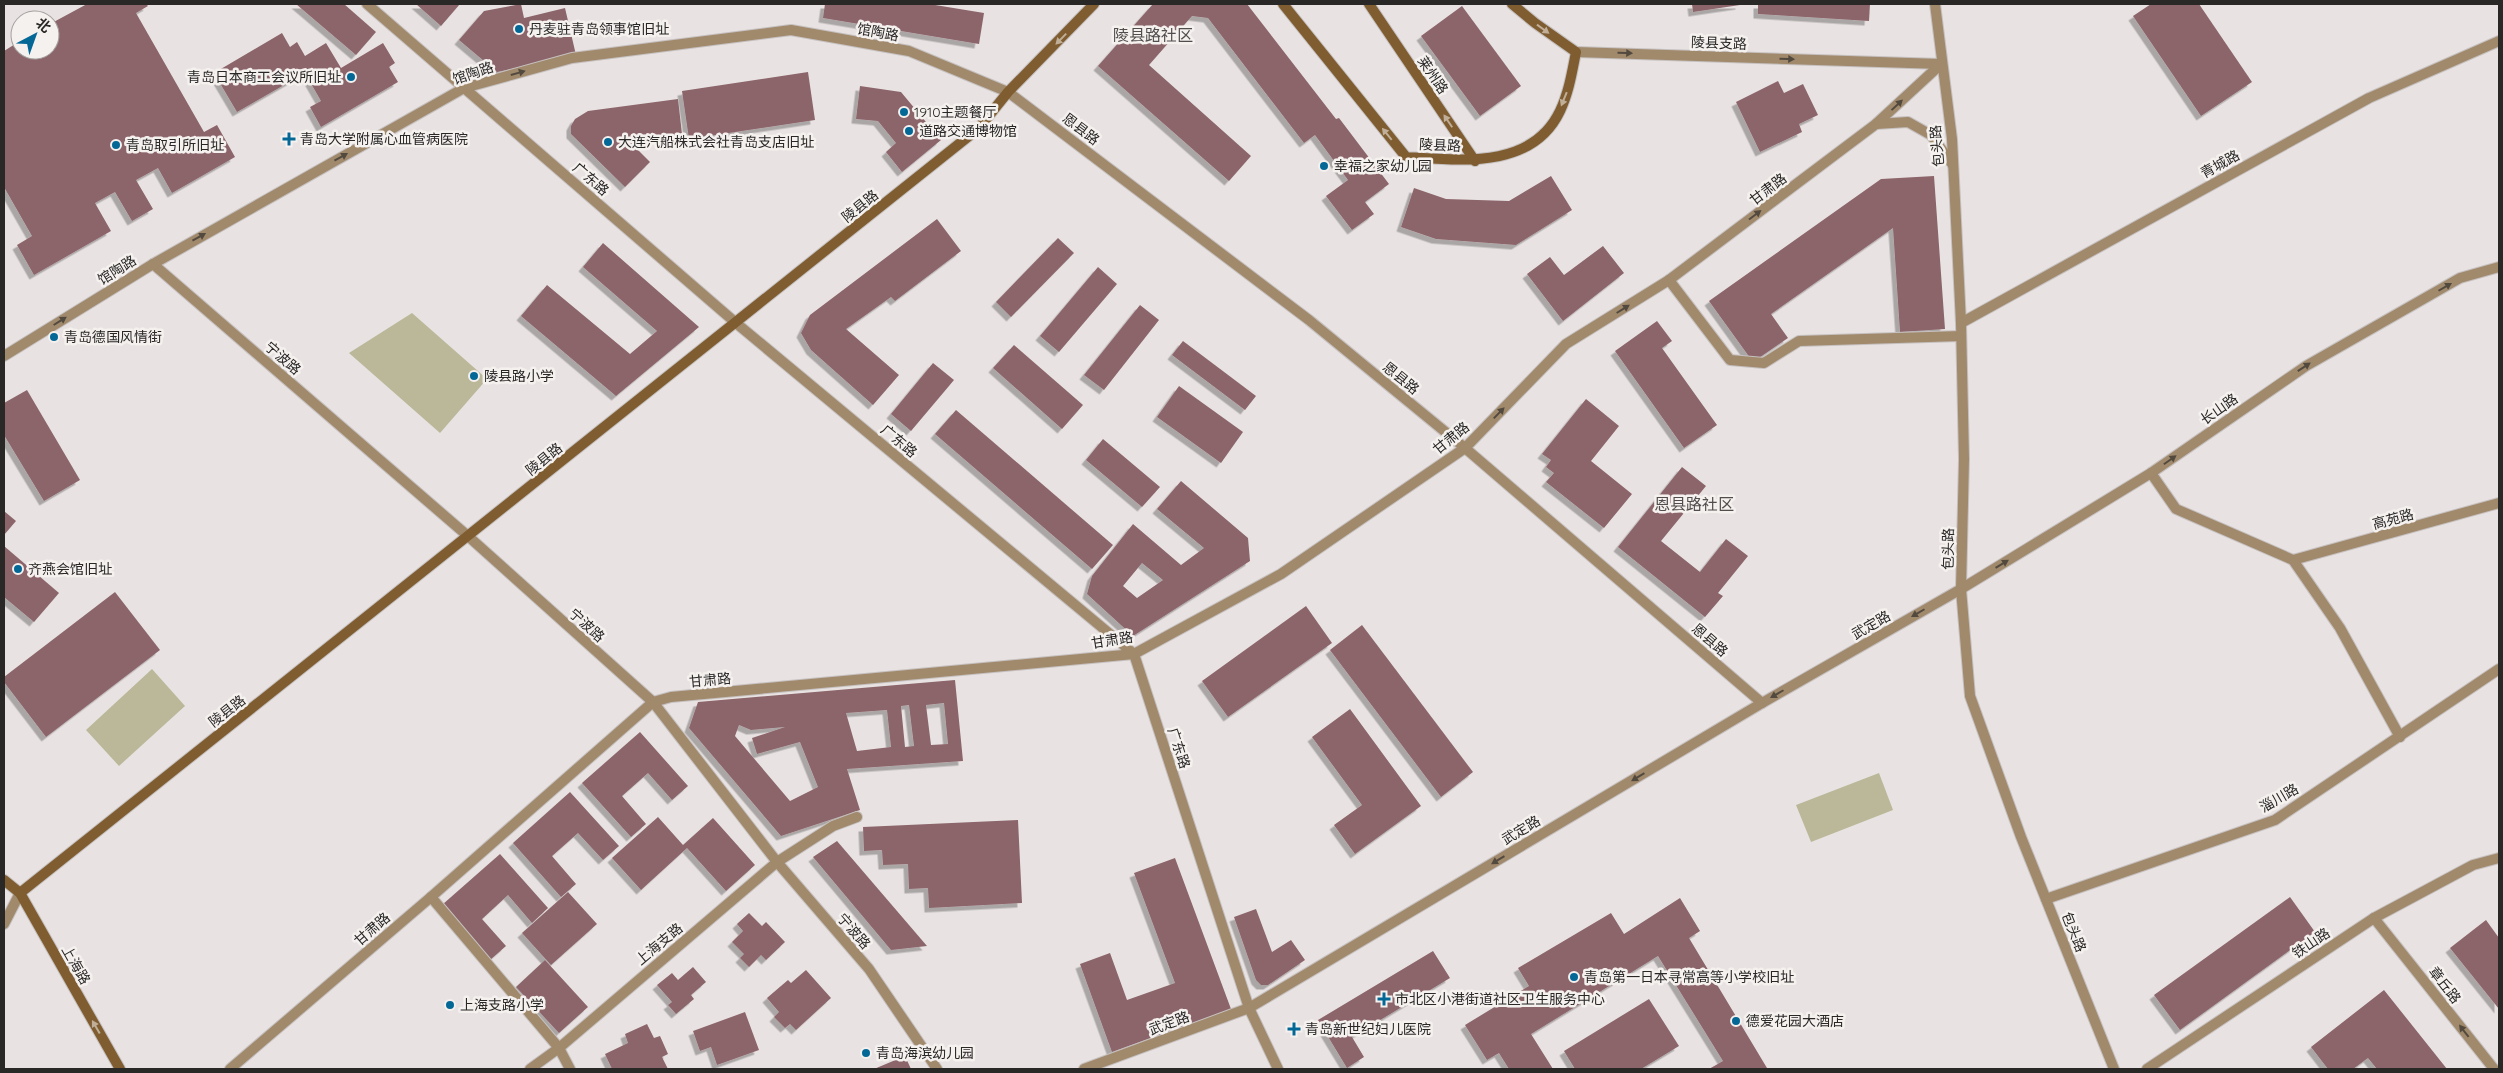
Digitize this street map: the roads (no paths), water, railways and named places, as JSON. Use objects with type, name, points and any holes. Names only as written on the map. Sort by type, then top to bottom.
[{"type":"street","name":"广东路","points":[[367,4],[736,323],[1134,654],[1249,1008],[1278,1069]]},
{"type":"street","name":"陵县路","points":[[4,924],[20,893],[469,537],[979,128],[1008,92],[1094,4]]},
{"type":"street","name":"陵县路","points":[[1283,4],[1406,157],[1475,161],[1512,153],[1527,146],[1546,132],[1559,112],[1568,88],[1576,52]]},
{"type":"street","name":"莱州路","points":[[1369,4],[1475,161]]},
{"type":"street","points":[[1512,4],[1534,23],[1576,52]]},
{"type":"street","name":"包头路","points":[[1935,4],[1941,64],[1952,139],[1961,323],[1964,459],[1961,589],[1970,696],[2021,837],[2114,1069]]},
{"type":"street","name":"馆陶路","points":[[4,356],[153,264],[464,88],[572,58],[792,30],[908,51],[1008,92]]},
{"type":"street","name":"青城路","points":[[1961,323],[2369,98],[2499,41]]},
{"type":"street","name":"陵县支路","points":[[1576,52],[1941,64]]},
{"type":"street","name":"甘肃路","points":[[230,1069],[432,897],[653,702],[681,696],[1134,654],[1281,574],[1465,448],[1566,344],[1669,280],[1876,124],[1941,64]]},
{"type":"street","name":"恩县路","points":[[1008,92],[1309,320],[1465,448],[1762,703]]},
{"type":"street","points":[[1876,124],[1908,122],[1931,136],[1953,165]]},
{"type":"street","name":"宁波路","points":[[153,264],[469,537],[653,702],[778,862],[869,969],[937,1069]]},
{"type":"street","name":"长山路","points":[[1961,589],[2151,473],[2306,366],[2460,278],[2499,267]]},
{"type":"street","points":[[1669,280],[1730,360],[1764,363],[1799,341],[1961,336]]},
{"type":"street","points":[[2151,473],[2176,509],[2293,560],[2340,628],[2400,737]]},
{"type":"street","name":"高苑路","points":[[2293,560],[2499,503]]},
{"type":"street","name":"武定路","points":[[1084,1069],[1249,1008],[1762,703],[1961,589]]},
{"type":"street","name":"淄川路","points":[[2046,899],[2275,820],[2499,669]]},
{"type":"street","name":"上海支路","points":[[530,1069],[559,1048],[778,862],[834,826],[857,816]]},
{"type":"street","name":"铁山路","points":[[2147,1069],[2374,918],[2473,865],[2499,858]]},
{"type":"street","name":"上海路","points":[[4,880],[20,893],[120,1069]]},
{"type":"street","points":[[432,897],[559,1048],[570,1069]]},
{"type":"street","name":"章丘路","points":[[2374,918],[2494,1069]]},
{"type":"place","name":"丹麦驻青岛领事馆旧址","points":[[519,29]]},
{"type":"place","name":"青岛日本商工会议所旧址","points":[[351,77]]},
{"type":"place","name":"1910主题餐厅","points":[[904,112]]},
{"type":"place","name":"道路交通博物馆","points":[[909,131]]},
{"type":"place","name":"青岛大学附属心血管病医院","points":[[289,139]]},
{"type":"place","name":"大连汽船株式会社青岛支店旧址","points":[[608,142]]},
{"type":"place","name":"青岛取引所旧址","points":[[116,145]]},
{"type":"place","name":"幸福之家幼儿园","points":[[1324,166]]},
{"type":"place","name":"青岛德国风情街","points":[[54,337]]},
{"type":"place","name":"陵县路小学","points":[[474,376]]},
{"type":"place","name":"齐燕会馆旧址","points":[[18,569]]},
{"type":"place","name":"青岛第一日本寻常高等小学校旧址","points":[[1574,977]]},
{"type":"place","name":"市北区小港街道社区卫生服务中心","points":[[1384,999]]},
{"type":"place","name":"上海支路小学","points":[[450,1005]]},
{"type":"place","name":"德爱花园大酒店","points":[[1736,1021]]},
{"type":"place","name":"青岛新世纪妇儿医院","points":[[1294,1029]]},
{"type":"place","name":"青岛海滨幼儿园","points":[[866,1053]]},
{"type":"district","name":"陵县路社区","points":[[1153,35]]},
{"type":"district","name":"恩县路社区","points":[[1694,504]]}]
